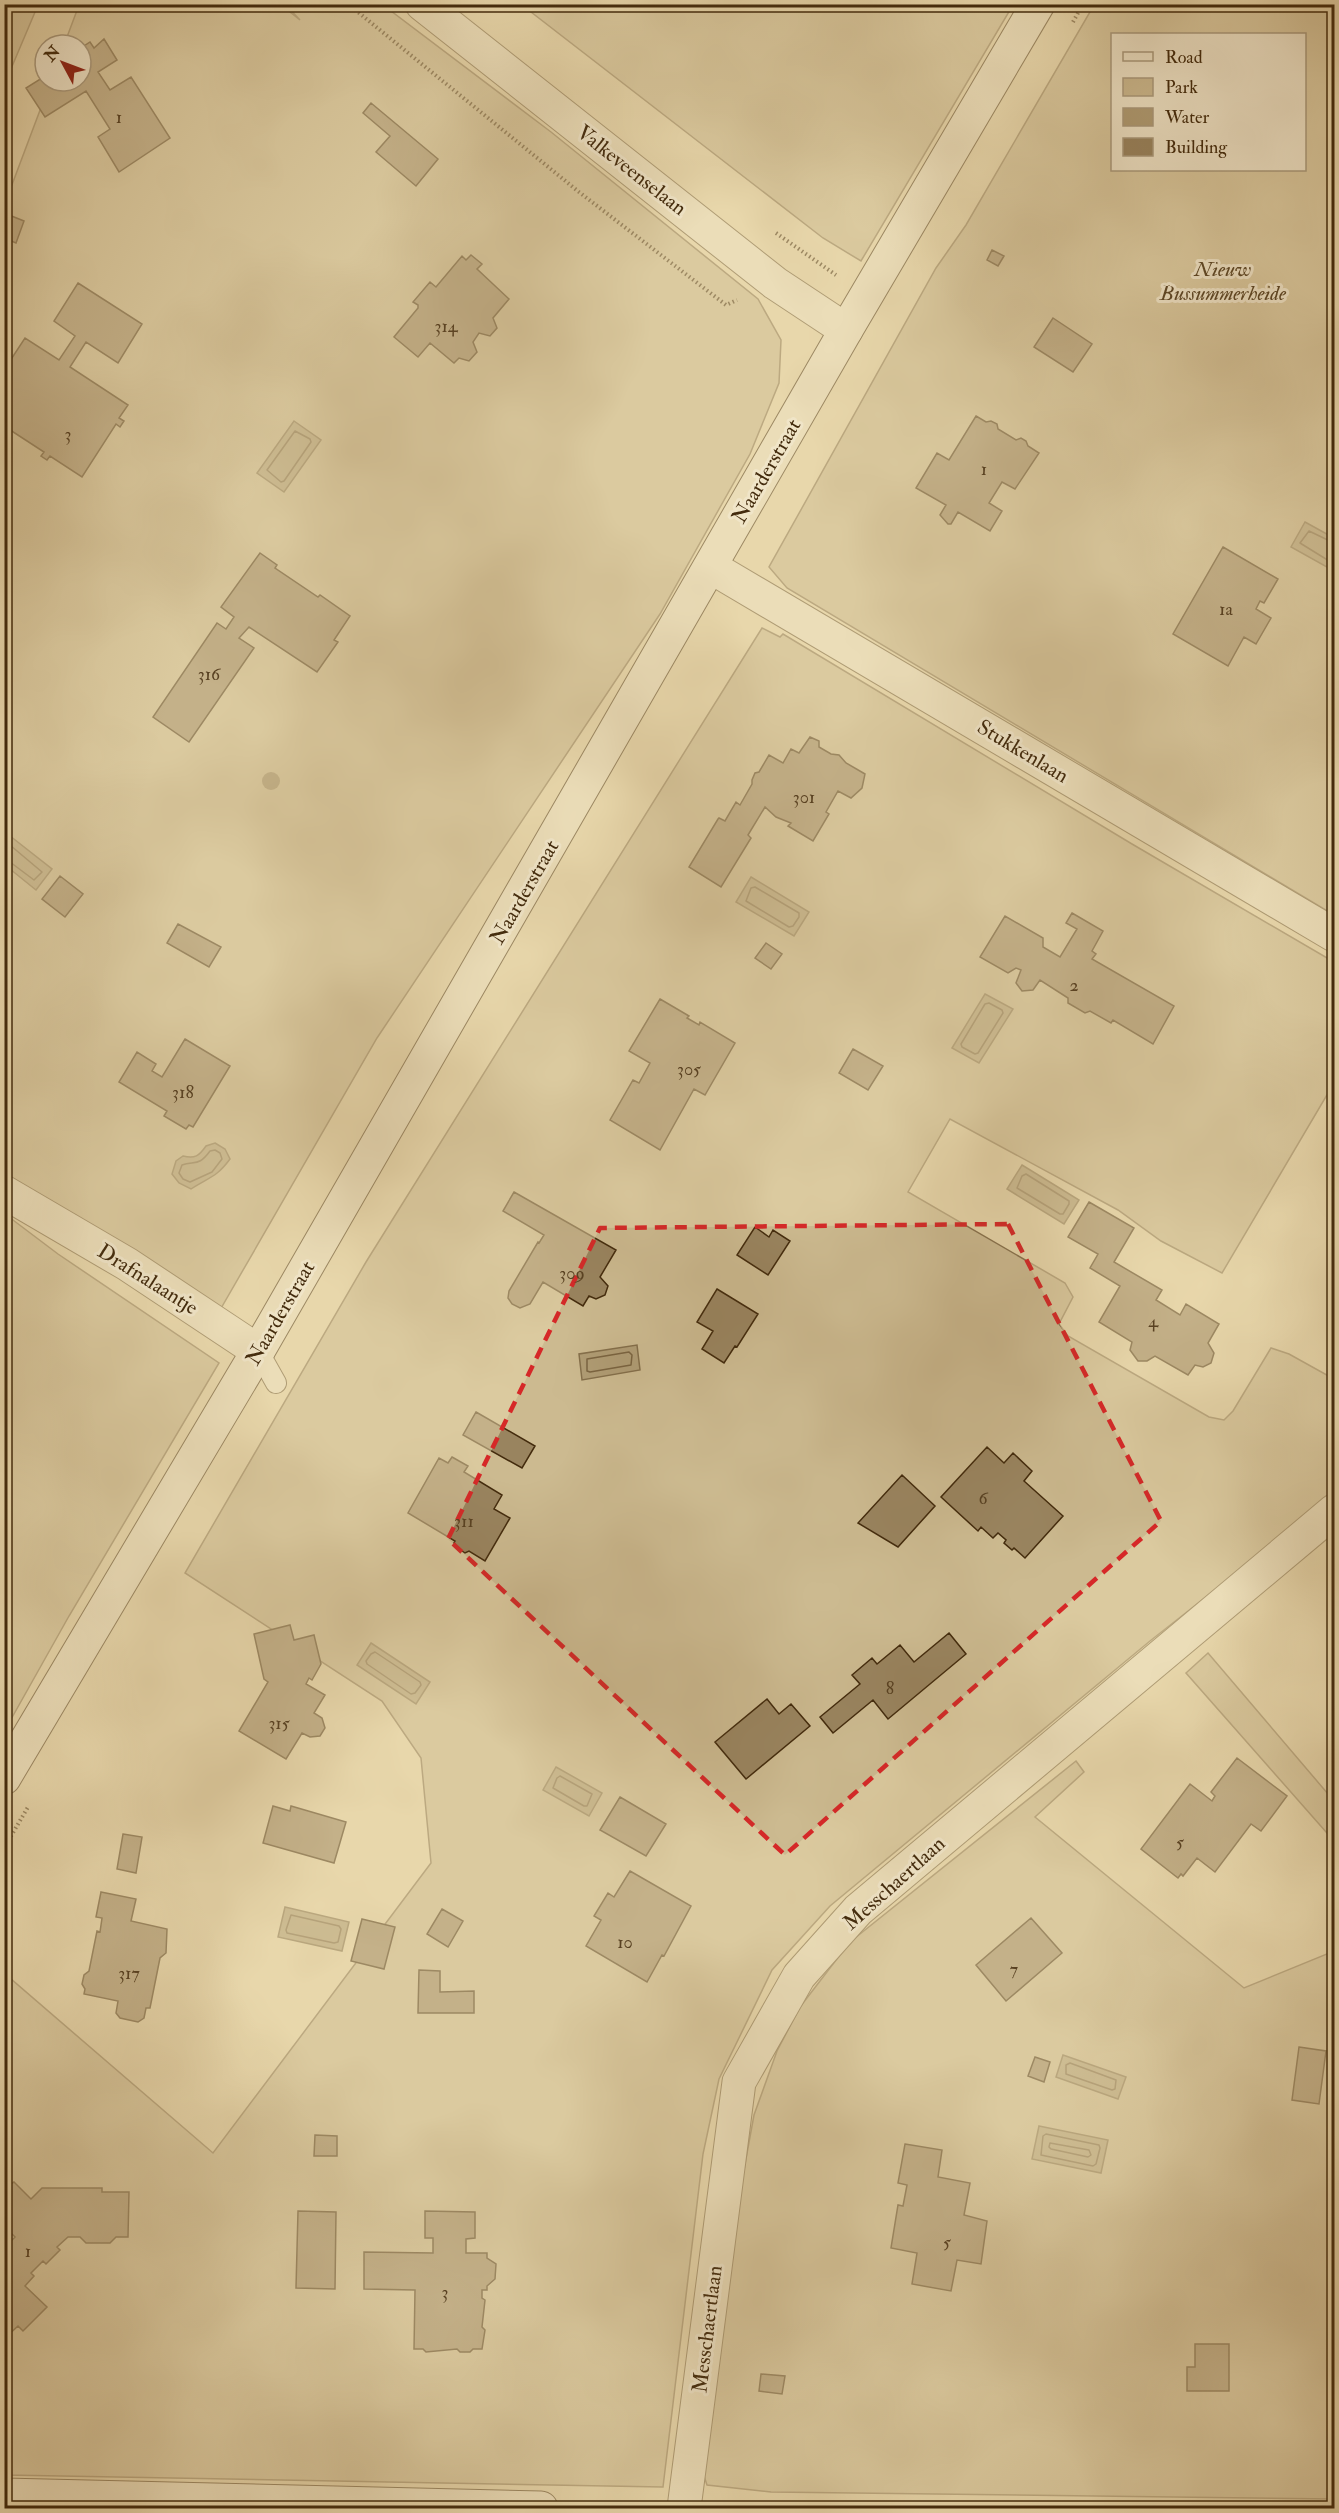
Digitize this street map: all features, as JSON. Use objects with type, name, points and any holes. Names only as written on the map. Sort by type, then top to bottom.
[{"type":"street","name":"Valkeveenselaan","points":[[422,4],[775,283],[846,330]]},
{"type":"street","name":"Naarderstraat","points":[[4,1778],[258,1351],[846,330],[1038,4]]},
{"type":"street","name":"Stukkenlaan","points":[[711,567],[1335,935]]},
{"type":"street","name":"Drafnalaantje","points":[[4,1192],[127,1264],[258,1351]]},
{"type":"street","name":"Messchaertlaan","points":[[684,2508],[739,2082],[799,1976],[858,1910],[1335,1510]]},
{"type":"street","points":[[4,2495],[541,2508]]},
{"type":"lane","name":"Drafnalaantje","points":[[258,1351],[276,1383]]},
{"type":"highlighted area","points":[[1008,1224],[1161,1521],[785,1855],[448,1539],[600,1228]]},
{"type":"green space","points":[[4,5],[38,5],[5,83]]},
{"type":"green space","points":[[79,5],[281,5],[300,20],[286,5],[383,5],[551,132],[758,299],[781,340],[779,383],[750,454],[660,614],[377,1038],[220,1310],[5,1178],[4,206],[46,93],[93,93],[93,33],[68,33]]},
{"type":"green space","points":[[522,5],[1013,5],[861,261],[823,238]]},
{"type":"green space","name":"Nieuw Bussummerheide","points":[[1094,5],[1334,5],[1334,915],[787,588],[769,567],[936,268],[966,225]]},
{"type":"green space","points":[[762,628],[780,637],[783,634],[1132,844],[1334,962],[1334,1083],[1222,1273],[1161,1241],[1118,1210],[950,1119],[908,1192],[1065,1283],[1073,1297],[1059,1324],[1068,1336],[1209,1417],[1224,1420],[1233,1411],[1271,1348],[1289,1354],[1334,1379],[1334,1496],[1150,1641],[830,1906],[772,1970],[719,2079],[703,2154],[663,2487],[5,2475],[4,1973],[213,2153],[431,1863],[421,1758],[382,1701],[185,1573],[366,1262]]},
{"type":"green space","points":[[5,1214],[58,1254],[219,1363],[69,1616],[5,1730]]},
{"type":"green space","points":[[1208,1653],[1334,1801],[1334,1841],[1186,1673]]},
{"type":"green space","points":[[1076,1761],[1084,1772],[1035,1817],[1244,1988],[1334,1951],[1334,2499],[771,2492],[707,2485],[703,2473],[720,2301],[754,2115],[777,2051],[800,2007],[850,1942]]},
{"type":"water","points":[[294,421],[321,440],[284,492],[257,473]]},
{"type":"water","points":[[1305,522],[1334,538],[1334,571],[1291,547]]},
{"type":"water","points":[[5,832],[52,869],[36,890],[5,865]]},
{"type":"water","points":[[751,877],[809,912],[794,936],[736,902]]},
{"type":"water","points":[[985,994],[1013,1009],[979,1063],[952,1048]]},
{"type":"water","points":[[215,1143],[225,1149],[230,1159],[225,1165],[216,1174],[191,1189],[179,1183],[172,1174],[176,1161],[183,1156],[196,1156],[206,1146]]},
{"type":"water","points":[[1022,1165],[1079,1200],[1064,1224],[1007,1189]]},
{"type":"water","points":[[637,1345],[640,1370],[582,1380],[579,1354]]},
{"type":"water","points":[[371,1643],[430,1682],[416,1704],[357,1665]]},
{"type":"water","points":[[556,1767],[602,1793],[589,1816],[543,1790]]},
{"type":"water","points":[[285,1907],[349,1922],[342,1951],[278,1937]]},
{"type":"water","points":[[1063,2055],[1126,2077],[1118,2099],[1056,2077]]},
{"type":"water","points":[[1039,2126],[1108,2140],[1101,2173],[1032,2159]]},
{"type":"building","points":[[104,39],[117,60],[98,72],[110,90],[131,77],[170,138],[119,172],[98,137],[110,129],[87,93],[93,93],[93,46],[94,48]]},
{"type":"building","points":[[33,84],[33,93],[83,93],[45,117],[26,88]]},
{"type":"building","points":[[371,103],[438,159],[416,186],[376,152],[390,136],[363,113]]},
{"type":"building","points":[[4,213],[24,221],[16,243],[4,238]]},
{"type":"building","points":[[992,250],[1004,256],[998,266],[987,260]]},
{"type":"building","points":[[471,255],[482,264],[477,269],[509,299],[493,318],[497,328],[490,336],[479,333],[473,342],[477,352],[469,361],[459,358],[454,363],[430,343],[418,357],[394,337],[418,308],[418,305],[413,302],[430,282],[436,287],[462,256],[466,260]]},
{"type":"building","points":[[78,283],[142,324],[118,363],[86,342],[70,367],[128,405],[119,418],[124,421],[120,427],[116,424],[82,477],[50,456],[47,460],[41,456],[44,452],[4,426],[4,370],[25,338],[59,360],[75,336],[54,321]]},
{"type":"building","points":[[1053,318],[1092,344],[1073,372],[1034,347]]},
{"type":"building","points":[[976,416],[986,422],[991,421],[997,424],[998,429],[1016,440],[1021,438],[1039,453],[1015,489],[1002,482],[989,503],[1002,511],[990,531],[958,512],[951,524],[948,524],[940,515],[946,505],[916,488],[937,453],[949,460]]},
{"type":"building","points":[[1223,547],[1278,579],[1264,603],[1260,601],[1256,609],[1271,618],[1256,644],[1244,637],[1228,666],[1173,634]]},
{"type":"building","points":[[260,553],[277,565],[275,568],[350,616],[334,640],[338,642],[317,672],[249,627],[239,638],[254,648],[189,742],[153,717],[217,623],[226,629],[234,617],[221,607]]},
{"type":"building","points":[[810,737],[819,741],[819,747],[831,754],[839,755],[846,763],[865,774],[862,788],[851,798],[838,791],[826,812],[829,814],[813,841],[788,826],[791,823],[776,817],[765,807],[748,835],[751,838],[721,887],[689,867],[718,819],[725,821],[736,802],[740,805],[752,784],[755,773],[759,772],[769,755],[783,763],[791,749],[799,753]]},
{"type":"building","points":[[60,876],[83,894],[65,917],[42,899]]},
{"type":"building","points":[[1072,913],[1103,931],[1092,951],[1096,954],[1092,959],[1174,1006],[1153,1044],[1113,1020],[1111,1023],[1090,1011],[1085,1013],[1068,1003],[1068,998],[1040,980],[1033,990],[1022,991],[1016,983],[1021,970],[1016,968],[1008,973],[980,957],[1005,916],[1043,938],[1043,947],[1060,957],[1077,929],[1066,923]]},
{"type":"building","points":[[178,924],[221,947],[209,967],[167,943]]},
{"type":"building","points":[[766,943],[782,954],[771,969],[755,958]]},
{"type":"building","points":[[660,999],[689,1016],[687,1018],[699,1025],[700,1022],[735,1043],[705,1095],[694,1089],[660,1150],[610,1120],[633,1080],[639,1083],[650,1063],[629,1051]]},
{"type":"building","points":[[185,1039],[230,1066],[193,1127],[189,1125],[186,1129],[164,1116],[167,1111],[119,1082],[137,1052],[156,1064],[152,1071],[162,1077]]},
{"type":"building","points":[[853,1049],[883,1066],[868,1090],[839,1073]]},
{"type":"building","points":[[514,1192],[616,1250],[600,1277],[608,1286],[605,1295],[596,1299],[589,1296],[583,1306],[543,1282],[530,1304],[520,1308],[512,1304],[508,1298],[509,1291],[544,1235],[503,1211]]},
{"type":"building","points":[[1089,1202],[1134,1228],[1114,1262],[1162,1290],[1156,1300],[1180,1315],[1186,1304],[1219,1324],[1208,1343],[1214,1353],[1211,1363],[1203,1367],[1195,1365],[1188,1375],[1155,1356],[1147,1361],[1138,1361],[1130,1350],[1132,1342],[1099,1322],[1120,1286],[1090,1268],[1098,1254],[1068,1237]]},
{"type":"building","points":[[755,1227],[769,1237],[773,1230],[790,1241],[768,1275],[737,1255]]},
{"type":"building","points":[[717,1289],[758,1314],[724,1363],[702,1349],[713,1331],[697,1322]]},
{"type":"building","points":[[476,1412],[535,1446],[522,1468],[463,1435]]},
{"type":"building","points":[[987,1447],[1004,1463],[1013,1453],[1032,1471],[1024,1481],[1063,1516],[1025,1558],[1004,1543],[1006,1540],[998,1533],[993,1538],[981,1527],[978,1531],[941,1497]]},
{"type":"building","points":[[452,1457],[468,1466],[464,1472],[502,1495],[494,1509],[510,1518],[485,1561],[469,1551],[465,1553],[458,1548],[455,1541],[408,1513],[439,1458],[448,1463]]},
{"type":"building","points":[[902,1475],[935,1506],[898,1547],[858,1523]]},
{"type":"building","points":[[290,1625],[294,1640],[314,1635],[321,1664],[312,1680],[309,1678],[306,1684],[325,1695],[314,1713],[322,1718],[325,1728],[320,1736],[310,1737],[302,1733],[286,1759],[239,1731],[268,1682],[264,1679],[254,1634]]},
{"type":"building","points":[[949,1633],[966,1654],[888,1719],[873,1700],[833,1733],[820,1717],[860,1684],[852,1675],[872,1658],[877,1664],[900,1645],[914,1662]]},
{"type":"building","points":[[767,1699],[779,1714],[791,1704],[810,1726],[746,1779],[715,1742]]},
{"type":"building","points":[[1237,1758],[1287,1796],[1261,1831],[1251,1824],[1215,1872],[1197,1858],[1183,1876],[1181,1874],[1178,1878],[1141,1849],[1190,1784],[1212,1801],[1215,1796],[1211,1792]]},
{"type":"building","points":[[620,1797],[666,1824],[646,1856],[600,1830]]},
{"type":"building","points":[[273,1806],[290,1811],[291,1806],[346,1822],[334,1863],[263,1843]]},
{"type":"building","points":[[123,1834],[142,1837],[136,1873],[117,1869]]},
{"type":"building","points":[[630,1871],[691,1906],[647,1982],[586,1946],[601,1920],[594,1916],[608,1893],[614,1897]]},
{"type":"building","points":[[101,1892],[136,1899],[131,1921],[167,1929],[166,1953],[160,1958],[150,2008],[146,2008],[144,2018],[138,2022],[120,2018],[116,2013],[118,2001],[84,1994],[85,1989],[82,1984],[84,1975],[89,1971],[97,1931],[100,1932],[102,1918],[96,1917]]},
{"type":"building","points":[[442,1909],[463,1921],[448,1947],[427,1934]]},
{"type":"building","points":[[1031,1918],[1062,1953],[1006,2001],[976,1965]]},
{"type":"building","points":[[362,1919],[395,1927],[384,1969],[351,1961]]},
{"type":"building","points":[[419,1970],[440,1971],[440,1992],[474,1991],[474,2013],[418,2013]]},
{"type":"building","points":[[1299,2047],[1326,2051],[1319,2104],[1292,2100]]},
{"type":"building","points":[[1035,2057],[1050,2062],[1044,2082],[1028,2076]]},
{"type":"building","points":[[315,2135],[337,2136],[337,2156],[314,2156]]},
{"type":"building","points":[[905,2144],[942,2150],[938,2177],[970,2183],[964,2215],[987,2221],[981,2264],[957,2260],[951,2291],[912,2284],[917,2253],[891,2248],[898,2205],[903,2206],[907,2185],[898,2183]]},
{"type":"building","points":[[14,2182],[31,2199],[42,2188],[102,2188],[102,2192],[129,2192],[128,2237],[116,2237],[110,2243],[86,2243],[80,2237],[68,2237],[57,2247],[60,2250],[46,2264],[43,2261],[31,2273],[34,2276],[25,2286],[47,2307],[23,2331],[18,2326],[4,2339],[4,2248],[15,2237],[4,2226],[4,2188]]},
{"type":"building","points":[[298,2211],[336,2212],[335,2289],[296,2288]]},
{"type":"building","points":[[425,2211],[475,2212],[475,2238],[466,2239],[466,2253],[487,2253],[487,2258],[496,2264],[495,2279],[487,2286],[487,2290],[482,2290],[482,2298],[485,2300],[482,2327],[485,2330],[482,2349],[473,2349],[470,2352],[460,2352],[457,2349],[426,2352],[423,2349],[414,2349],[415,2290],[364,2289],[364,2252],[433,2253],[433,2238],[425,2238]]},
{"type":"building","points":[[1195,2344],[1229,2344],[1229,2391],[1187,2391],[1187,2367],[1195,2367]]},
{"type":"building","points":[[761,2374],[785,2376],[782,2394],[759,2391]]}]
